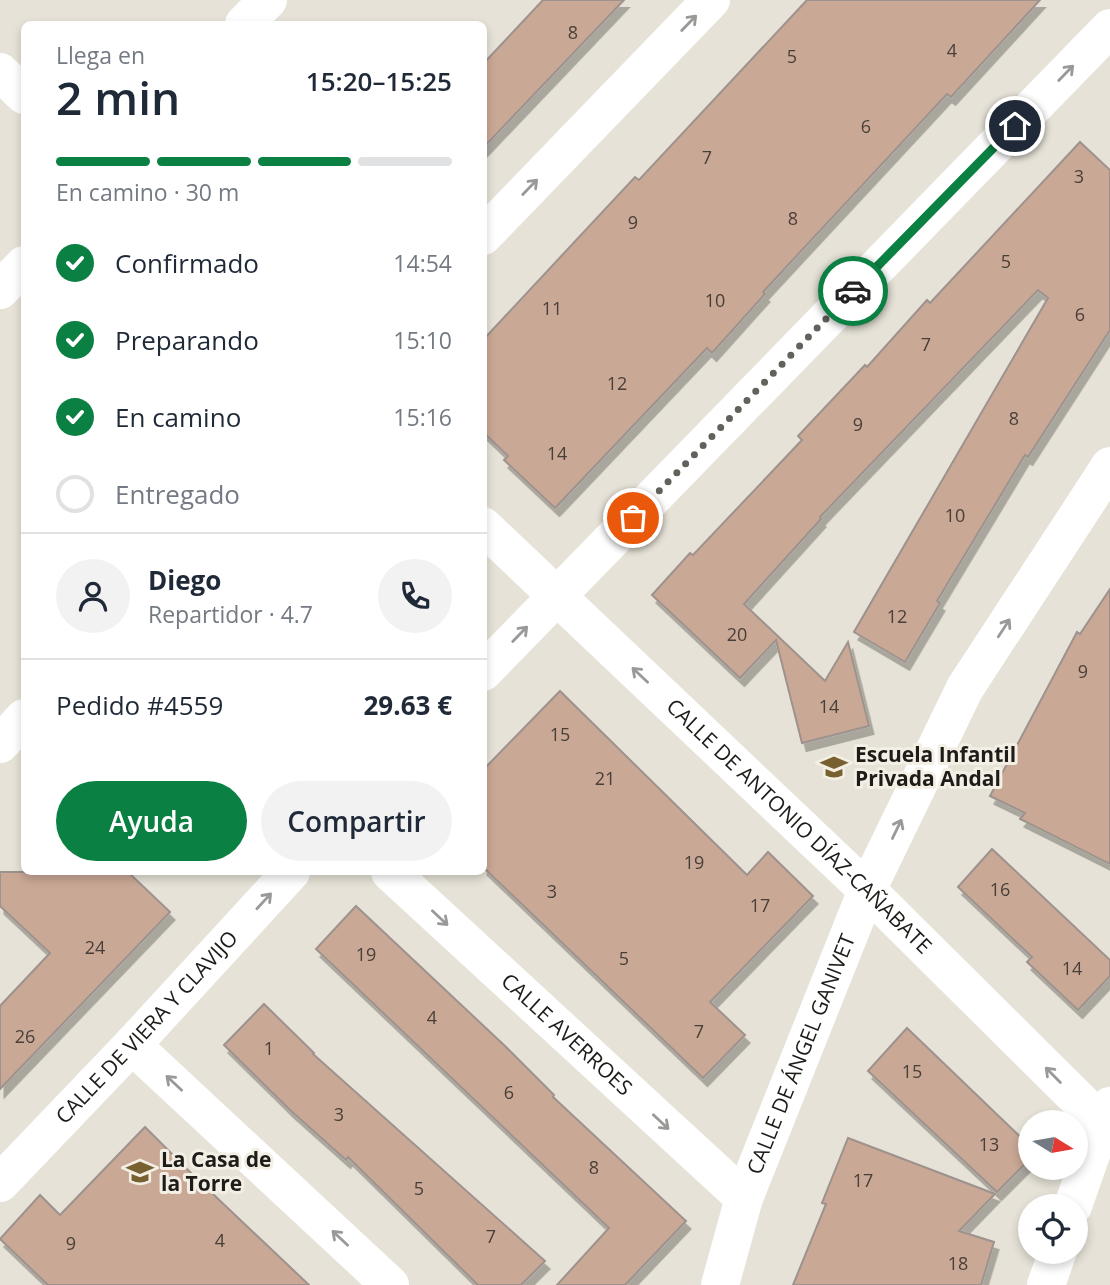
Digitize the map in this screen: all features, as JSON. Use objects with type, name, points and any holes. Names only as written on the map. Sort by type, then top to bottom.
[{"type":"street","points":[[247,21],[268,0]]},
{"type":"street","points":[[487,232],[711,0]]},
{"type":"street","points":[[487,668],[1110,28]]},
{"type":"street","points":[[0,72],[21,92]]},
{"type":"street","points":[[0,290],[21,268]]},
{"type":"street","name":"CALLE DE ÁNGEL GANIVET","points":[[720,1285],[744,1198],[867,890],[965,688],[1110,466]]},
{"type":"street","name":"CALLE DE ANTONIO DÍAZ-CAÑABATE","points":[[487,530],[1107,1120]]},
{"type":"street","points":[[0,744],[21,721]]},
{"type":"street","name":"CALLE DE VIERA Y CLAVIJO","points":[[0,1183],[288,875]]},
{"type":"street","name":"CALLE AVERROES","points":[[393,875],[744,1198]]},
{"type":"street","points":[[132,1045],[390,1285]]},
{"type":"street","points":[[1078,1194],[1107,1120]]},
{"type":"street","points":[[1046,1285],[1053,1264]]},
{"type":"building","points":[[543,0],[624,0],[487,144],[487,60]]},
{"type":"building","points":[[807,0],[1040,0],[951,97],[947,94],[763,292],[765,294],[712,353],[707,348],[555,508],[504,460],[508,456],[487,436],[487,336],[635,177],[639,180]]},
{"type":"building","points":[[1080,142],[1110,170],[1110,330],[1028,457],[1025,455],[937,601],[940,603],[905,662],[854,632],[1048,298],[1038,290],[820,517],[744,604],[825,681],[848,642],[869,726],[802,743],[776,640],[740,678],[652,595],[802,440],[798,436],[865,365],[867,367],[927,300],[930,303]]},
{"type":"building","points":[[1110,589],[1110,864],[1020,819],[1025,813],[990,796],[1077,632],[1080,634]]},
{"type":"building","points":[[560,691],[747,875],[768,852],[813,896],[710,1002],[745,1035],[703,1078],[487,871],[487,766]]},
{"type":"building","points":[[992,849],[1110,960],[1110,976],[1078,1010],[1027,962],[1032,957],[958,887]]},
{"type":"building","points":[[0,872],[21,872],[21,875],[131,875],[170,912],[0,1089],[0,1006],[50,953],[0,906]]},
{"type":"building","points":[[356,906],[505,1046],[553,1097],[686,1221],[625,1285],[557,1285],[609,1228],[316,949]]},
{"type":"building","points":[[264,1004],[313,1054],[545,1261],[521,1285],[478,1285],[348,1157],[346,1160],[290,1110],[224,1045]]},
{"type":"building","points":[[907,1028],[1018,1135],[1018,1171],[997,1192],[868,1071]]},
{"type":"building","points":[[145,1127],[309,1285],[48,1285],[0,1239],[40,1195],[60,1215]]},
{"type":"building","points":[[848,1138],[995,1194],[959,1231],[994,1242],[981,1285],[793,1285],[826,1204],[822,1203]]},
{"type":"way so far","points":[[633,518],[853,291]]},
{"type":"place","name":"Escuela Infantil Privada Andal","points":[[834,767]]},
{"type":"place","name":"La Casa de la Torre","points":[[140,1172]]},
{"type":"route","points":[[853,291],[1015,126]]}]
